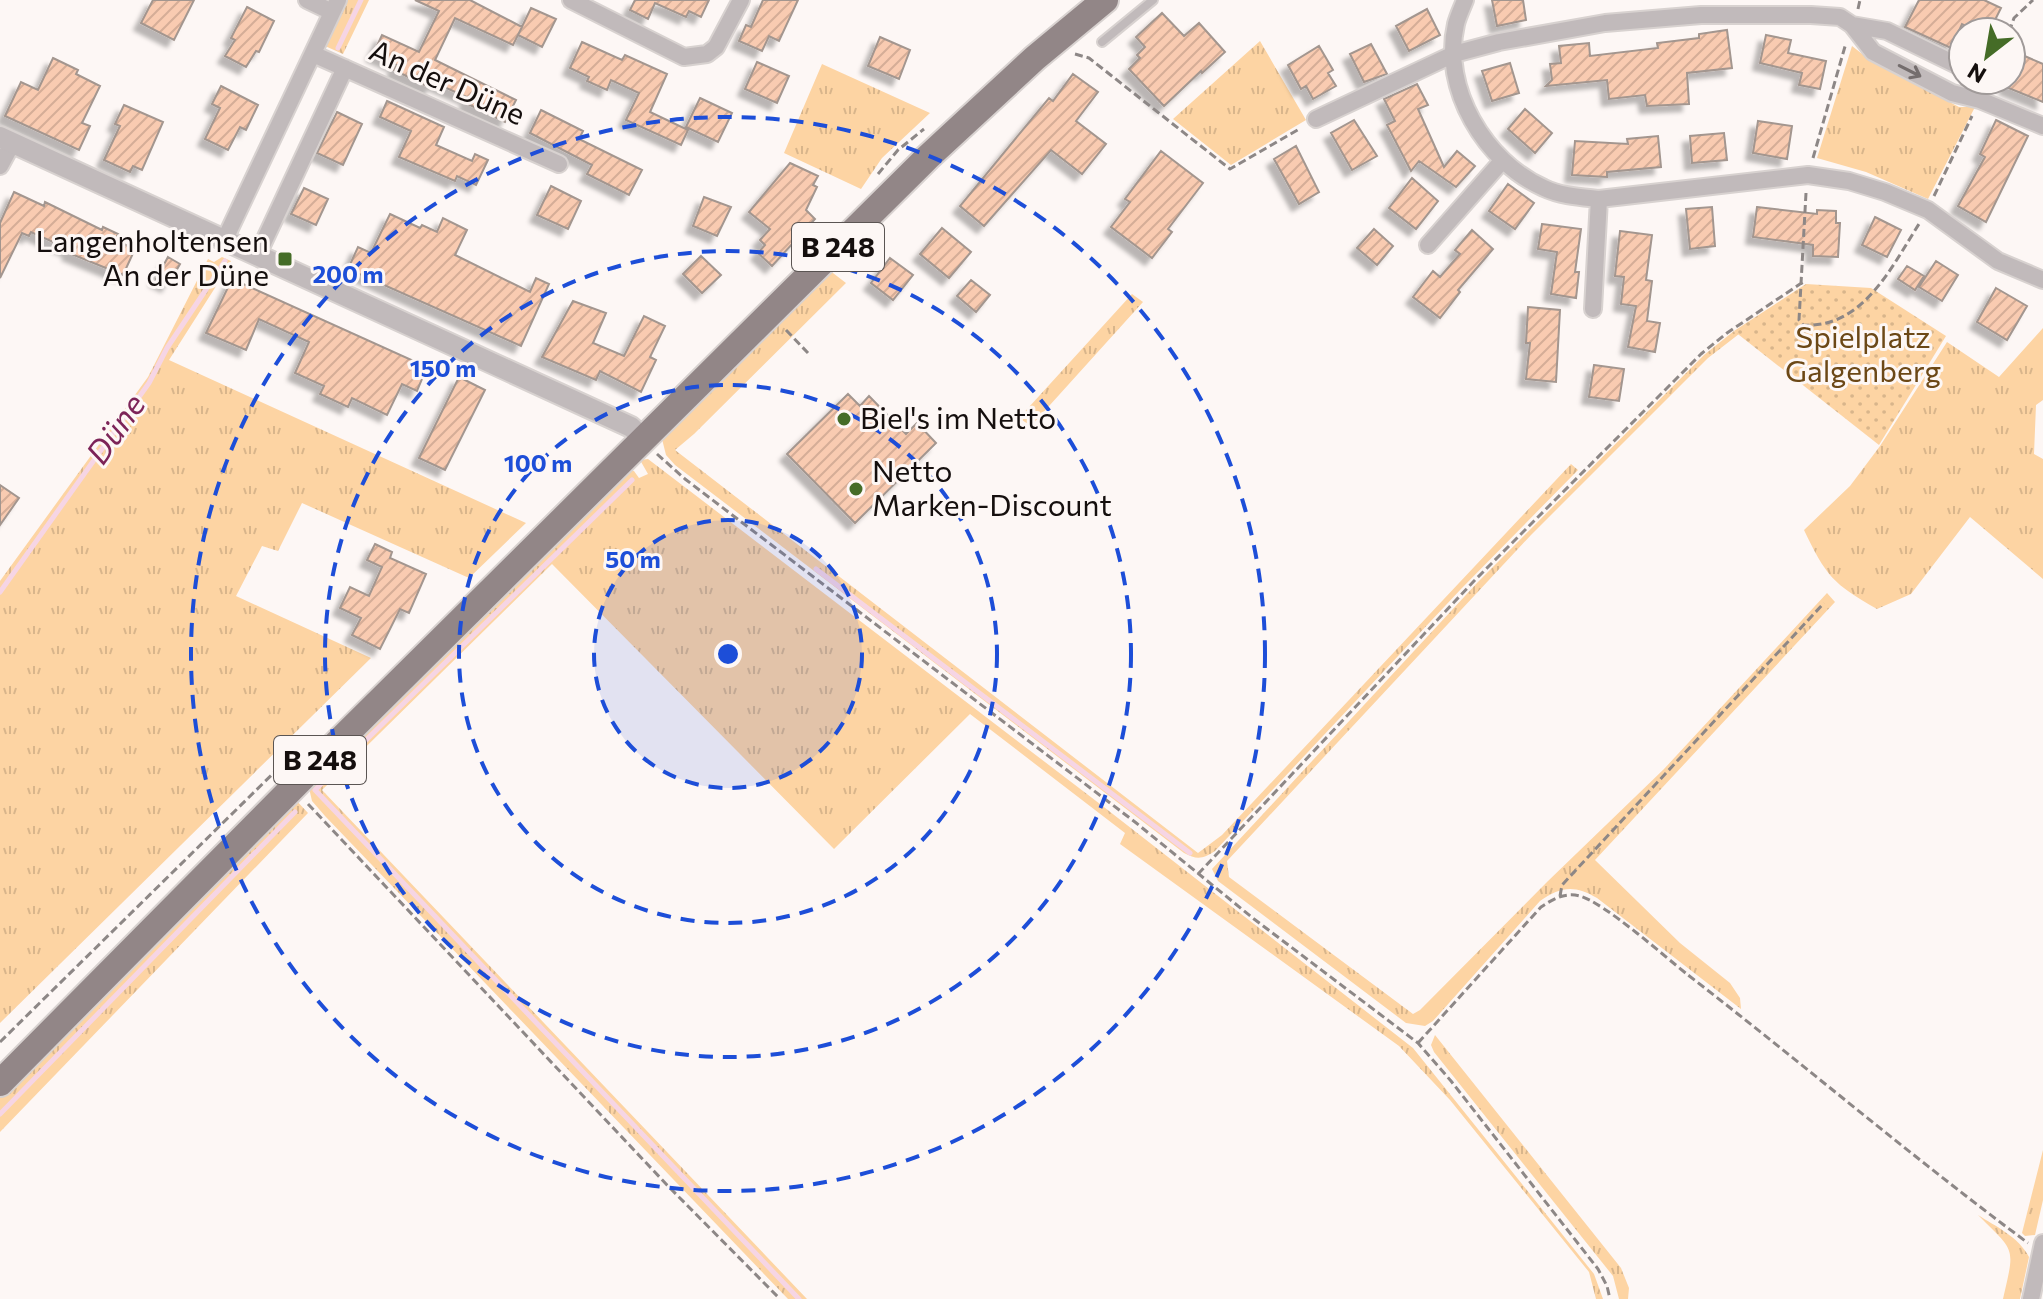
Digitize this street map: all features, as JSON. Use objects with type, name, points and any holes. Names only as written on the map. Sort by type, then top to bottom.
[{"type":"main road","name":"B 248","points":[[0,1083],[928,157],[1055,40],[1105,0]]},
{"type":"street","points":[[225,239],[335,6],[307,0]]},
{"type":"street","points":[[571,0],[684,57],[707,54],[716,47],[741,0]]},
{"type":"street","points":[[1465,0],[1456,25],[1454,54],[1469,116],[1482,140],[1502,161],[1544,188],[1570,196],[1599,199],[1808,175],[1849,181],[1928,210],[1998,261],[2043,280]]},
{"type":"street","points":[[1316,119],[1454,54],[1499,42],[1605,23],[1701,15],[1811,15],[1840,17],[1852,25],[1873,52],[1952,93],[1980,100],[2043,126]]},
{"type":"street","points":[[1852,25],[1887,31],[1947,60]]},
{"type":"street","name":"An der Düne","points":[[313,54],[559,164]]},
{"type":"street","points":[[258,254],[345,68]]},
{"type":"street","points":[[1978,96],[1980,100]]},
{"type":"street","points":[[0,166],[7,140],[631,427],[643,438]]},
{"type":"street","points":[[1428,245],[1502,161]]},
{"type":"street","points":[[1593,309],[1599,199]]},
{"type":"street","points":[[2031,1299],[2036,1244]]},
{"type":"lane","points":[[1102,42],[1153,0]]},
{"type":"path","points":[[1859,6],[1860,0]]},
{"type":"path","points":[[2016,16],[2033,0]]},
{"type":"path","points":[[1055,40],[1065,50],[1089,58],[1230,169],[1316,119]]},
{"type":"path","points":[[1799,320],[1808,175],[1845,48]]},
{"type":"path","points":[[1198,874],[1474,581],[1701,354],[1803,282]]},
{"type":"path","points":[[643,438],[685,479],[1085,783],[1418,1043],[1598,1269],[1610,1299]]},
{"type":"path","points":[[1560,896],[1562,885],[1824,603]]},
{"type":"path","points":[[295,786],[311,808],[370,871],[667,1185],[780,1299]]},
{"type":"path","points":[[1418,1043],[1541,907],[1560,896],[1581,896],[1625,926],[1777,1044],[1930,1169],[2036,1244]]},
{"type":"green space","points":[[346,0],[369,0],[343,54],[325,46]]},
{"type":"green space","points":[[1260,41],[1306,120],[1231,165],[1173,119]]},
{"type":"green space","points":[[1852,46],[1870,60],[1959,107],[1975,107],[1928,199],[1866,172],[1817,158]]},
{"type":"green space","points":[[822,64],[930,113],[882,158],[861,189],[784,153]]},
{"type":"green space","points":[[222,257],[231,261],[227,269],[169,360],[526,523],[469,578],[302,503],[278,551],[262,546],[236,596],[371,658],[0,1023],[0,581],[148,377],[208,259],[214,262]]},
{"type":"green space","points":[[829,270],[846,283],[675,450],[1198,853],[1222,835],[1571,464],[1578,470],[1461,589],[1215,851],[1196,858],[1184,853],[675,465],[666,455],[662,439]]},
{"type":"green space","name":"Spielplatz Galgenberg","points":[[1806,284],[1871,288],[1946,336],[1879,445],[1734,331]]},
{"type":"green space","points":[[1132,294],[1143,302],[1031,426],[1019,418]]},
{"type":"green space","points":[[2043,328],[2043,400],[2036,405],[2034,454],[2043,459],[2043,579],[1970,517],[1911,594],[1877,609],[1850,593],[1825,569],[1804,530],[1850,486],[1880,446],[1947,342],[1999,377]]},
{"type":"green space","points":[[1734,331],[1739,334],[1708,358],[1531,535],[1227,861],[1229,877],[1413,1014],[1664,769],[1827,593],[1835,602],[1595,860],[1680,943],[1730,983],[1740,998],[1741,1009],[1597,898],[1568,889],[1540,901],[1433,1021],[1425,1026],[1406,1023],[1218,881],[1212,869],[1477,583],[1704,355]]},
{"type":"green space","points":[[648,459],[1413,1048],[1594,1274],[1603,1299],[1596,1299],[1589,1272],[1450,1100],[1399,1046],[1120,844],[1125,833],[970,714],[834,849],[552,564],[322,790],[807,1299],[788,1299],[325,816],[312,801],[309,788],[627,469],[634,471],[639,478],[648,474],[640,460]]},
{"type":"green space","points":[[294,798],[308,813],[0,1132],[0,1096]]},
{"type":"green space","points":[[1435,1035],[1621,1268],[1629,1288],[1628,1299],[1619,1299],[1613,1276],[1434,1052],[1431,1045]]},
{"type":"green space","points":[[2043,1150],[2043,1200],[2035,1235],[2025,1236],[2022,1233]]},
{"type":"green space","points":[[1978,1215],[2013,1238],[2029,1257],[2020,1299],[2003,1299],[2010,1269],[2009,1251]]},
{"type":"building","points":[[153,0],[194,0],[174,40],[141,23]]},
{"type":"building","points":[[415,0],[470,0],[522,27],[513,45],[455,18],[435,60],[516,100],[505,122],[466,103],[469,98],[433,82],[431,88],[394,70],[397,65],[373,54],[382,35],[419,52],[439,11]]},
{"type":"building","points":[[635,0],[709,0],[701,17],[689,11],[686,17],[655,3],[648,19],[630,10]]},
{"type":"building","points":[[763,0],[798,0],[779,41],[769,36],[762,51],[739,41],[746,25],[751,27]]},
{"type":"building","points":[[1492,0],[1523,0],[1526,20],[1497,26]]},
{"type":"building","points":[[1919,0],[1984,0],[2001,8],[1997,16],[1947,16],[1947,46],[1905,27]]},
{"type":"building","points":[[247,7],[274,21],[259,52],[256,51],[246,67],[225,56],[235,40],[231,38]]},
{"type":"building","points":[[531,8],[556,19],[542,47],[518,35]]},
{"type":"building","points":[[1427,9],[1440,35],[1409,51],[1396,26]]},
{"type":"building","points":[[1162,13],[1184,36],[1199,23],[1225,52],[1164,106],[1129,69],[1140,58],[1137,55],[1145,47],[1136,37]]},
{"type":"building","points":[[1727,30],[1732,68],[1687,73],[1689,104],[1647,106],[1645,95],[1609,99],[1607,80],[1546,86],[1552,80],[1550,64],[1561,63],[1559,46],[1589,43],[1590,56],[1658,48],[1657,43],[1699,38],[1699,34]]},
{"type":"building","points":[[1766,35],[1791,40],[1788,53],[1826,61],[1820,89],[1799,85],[1802,73],[1760,63]]},
{"type":"building","points":[[880,37],[910,50],[899,79],[868,66]]},
{"type":"building","points":[[582,42],[622,60],[625,55],[667,74],[650,112],[688,130],[681,145],[626,120],[639,93],[611,80],[607,90],[587,81],[589,77],[570,68]]},
{"type":"building","points":[[1371,44],[1387,74],[1364,82],[1350,54]]},
{"type":"building","points":[[1319,46],[1333,70],[1328,73],[1336,86],[1313,99],[1306,86],[1301,89],[1288,65]]},
{"type":"building","points":[[2027,57],[2043,64],[2043,102],[2027,96]]},
{"type":"building","points":[[53,58],[78,70],[76,74],[100,86],[82,123],[90,126],[79,150],[5,116],[21,82],[38,90]]},
{"type":"building","points":[[757,62],[789,76],[777,103],[745,89]]},
{"type":"building","points":[[1510,63],[1519,93],[1492,101],[1482,71]]},
{"type":"building","points":[[1073,74],[1098,92],[1076,121],[1106,144],[1082,174],[1051,150],[984,226],[960,206],[1049,98],[1053,101]]},
{"type":"building","points":[[1417,84],[1428,105],[1418,109],[1444,167],[1457,151],[1475,166],[1456,187],[1419,161],[1411,171],[1387,125],[1395,121],[1384,99]]},
{"type":"building","points":[[221,86],[258,105],[246,130],[240,127],[228,150],[205,139],[220,108],[212,104]]},
{"type":"building","points":[[700,98],[732,113],[718,142],[686,127]]},
{"type":"building","points":[[387,101],[444,127],[436,145],[472,161],[475,154],[488,160],[476,185],[457,176],[455,181],[399,157],[411,131],[380,117]]},
{"type":"building","points":[[124,105],[163,122],[142,170],[133,166],[130,172],[104,160],[120,126],[115,124]]},
{"type":"building","points":[[1525,109],[1552,133],[1535,153],[1508,129]]},
{"type":"building","points":[[541,110],[583,131],[579,139],[642,170],[629,195],[587,174],[592,165],[530,133]]},
{"type":"building","points":[[337,112],[362,124],[343,165],[317,153]]},
{"type":"building","points":[[1354,120],[1377,156],[1352,170],[1331,133]]},
{"type":"building","points":[[1996,120],[2028,136],[1986,222],[1958,206],[1985,157],[1980,154]]},
{"type":"building","points":[[1758,121],[1792,126],[1787,159],[1753,153]]},
{"type":"building","points":[[1724,133],[1727,160],[1692,163],[1690,136]]},
{"type":"building","points":[[1658,136],[1661,167],[1607,172],[1607,177],[1572,175],[1575,141],[1628,144],[1627,139]]},
{"type":"building","points":[[1296,146],[1319,192],[1299,204],[1274,159]]},
{"type":"building","points":[[1161,151],[1203,183],[1168,229],[1172,232],[1152,258],[1111,227],[1130,202],[1125,199]]},
{"type":"building","points":[[790,163],[818,176],[813,185],[817,187],[806,210],[815,219],[772,266],[758,253],[765,245],[760,240],[770,229],[749,212]]},
{"type":"building","points":[[1412,178],[1438,201],[1416,229],[1389,208]]},
{"type":"building","points":[[1508,184],[1534,203],[1515,229],[1489,211]]},
{"type":"building","points":[[551,186],[581,201],[568,229],[537,215]]},
{"type":"building","points":[[304,188],[328,199],[316,225],[291,214]]},
{"type":"building","points":[[14,192],[118,234],[115,240],[135,249],[123,275],[69,253],[71,250],[31,232],[29,236],[22,233],[0,278],[0,223]]},
{"type":"building","points":[[704,197],[731,207],[717,236],[693,226]]},
{"type":"building","points":[[1712,207],[1715,246],[1690,249],[1686,209]]},
{"type":"building","points":[[1757,207],[1817,214],[1817,210],[1836,211],[1836,223],[1840,223],[1838,257],[1813,256],[1813,245],[1753,237]]},
{"type":"building","points":[[390,214],[437,232],[443,218],[467,230],[455,255],[530,292],[536,278],[549,284],[521,346],[348,269],[358,247],[371,253]]},
{"type":"building","points":[[1875,217],[1901,230],[1887,257],[1862,245]]},
{"type":"building","points":[[1542,224],[1581,229],[1575,272],[1579,272],[1576,298],[1551,294],[1557,252],[1538,249]]},
{"type":"building","points":[[942,228],[971,252],[949,278],[920,254]]},
{"type":"building","points":[[1374,229],[1393,246],[1377,265],[1357,248]]},
{"type":"building","points":[[1472,230],[1493,249],[1458,290],[1460,292],[1440,318],[1413,297],[1433,271],[1440,277],[1460,254],[1455,250]]},
{"type":"building","points":[[1620,231],[1652,235],[1646,280],[1652,281],[1647,321],[1660,323],[1655,352],[1628,347],[1636,306],[1621,304],[1624,277],[1615,276]]},
{"type":"building","points":[[701,256],[721,275],[702,293],[683,274]]},
{"type":"building","points":[[168,257],[180,264],[168,285],[156,279]]},
{"type":"building","points":[[890,258],[913,275],[893,300],[871,283]]},
{"type":"building","points":[[1936,261],[1958,275],[1942,301],[1919,287]]},
{"type":"building","points":[[1907,266],[1924,276],[1915,290],[1898,279]]},
{"type":"building","points":[[232,279],[427,367],[417,391],[402,384],[387,415],[352,398],[348,407],[320,394],[324,386],[295,373],[309,342],[259,319],[246,350],[206,333]]},
{"type":"building","points":[[971,280],[990,295],[976,312],[957,296]]},
{"type":"building","points":[[1996,288],[2027,306],[2007,340],[1977,322]]},
{"type":"building","points":[[573,301],[606,313],[593,343],[624,356],[644,316],[665,326],[650,357],[656,360],[641,392],[600,371],[596,380],[542,357]]},
{"type":"building","points":[[1528,307],[1560,310],[1556,382],[1526,379],[1530,343],[1526,343]]},
{"type":"building","points":[[1594,365],[1624,369],[1619,401],[1589,397]]},
{"type":"building","points":[[459,377],[485,390],[445,470],[419,458]]},
{"type":"building","name":"Netto Marken-Discount","points":[[848,394],[860,406],[869,396],[906,434],[917,423],[936,443],[855,523],[787,454]]},
{"type":"building","points":[[0,485],[19,498],[0,525]]},
{"type":"building","points":[[375,544],[392,552],[390,558],[426,574],[409,613],[400,609],[380,649],[352,635],[361,618],[340,608],[350,587],[369,596],[382,567],[367,560]]},
{"type":"waterway","name":"Düne","points":[[338,48],[361,0]]},
{"type":"waterway","name":"Düne","points":[[0,592],[149,383],[167,348],[225,261]]},
{"type":"waterway","points":[[632,480],[315,790],[799,1299]]},
{"type":"waterway","points":[[816,569],[1190,853]]},
{"type":"waterway","points":[[0,1114],[295,812]]},
{"type":"place","name":"Langenholtensen An der Düne","points":[[285,259]]},
{"type":"place","name":"Biel's im Netto","points":[[844,419]]},
{"type":"place","name":"Netto Marken-Discount","points":[[856,489]]}]
